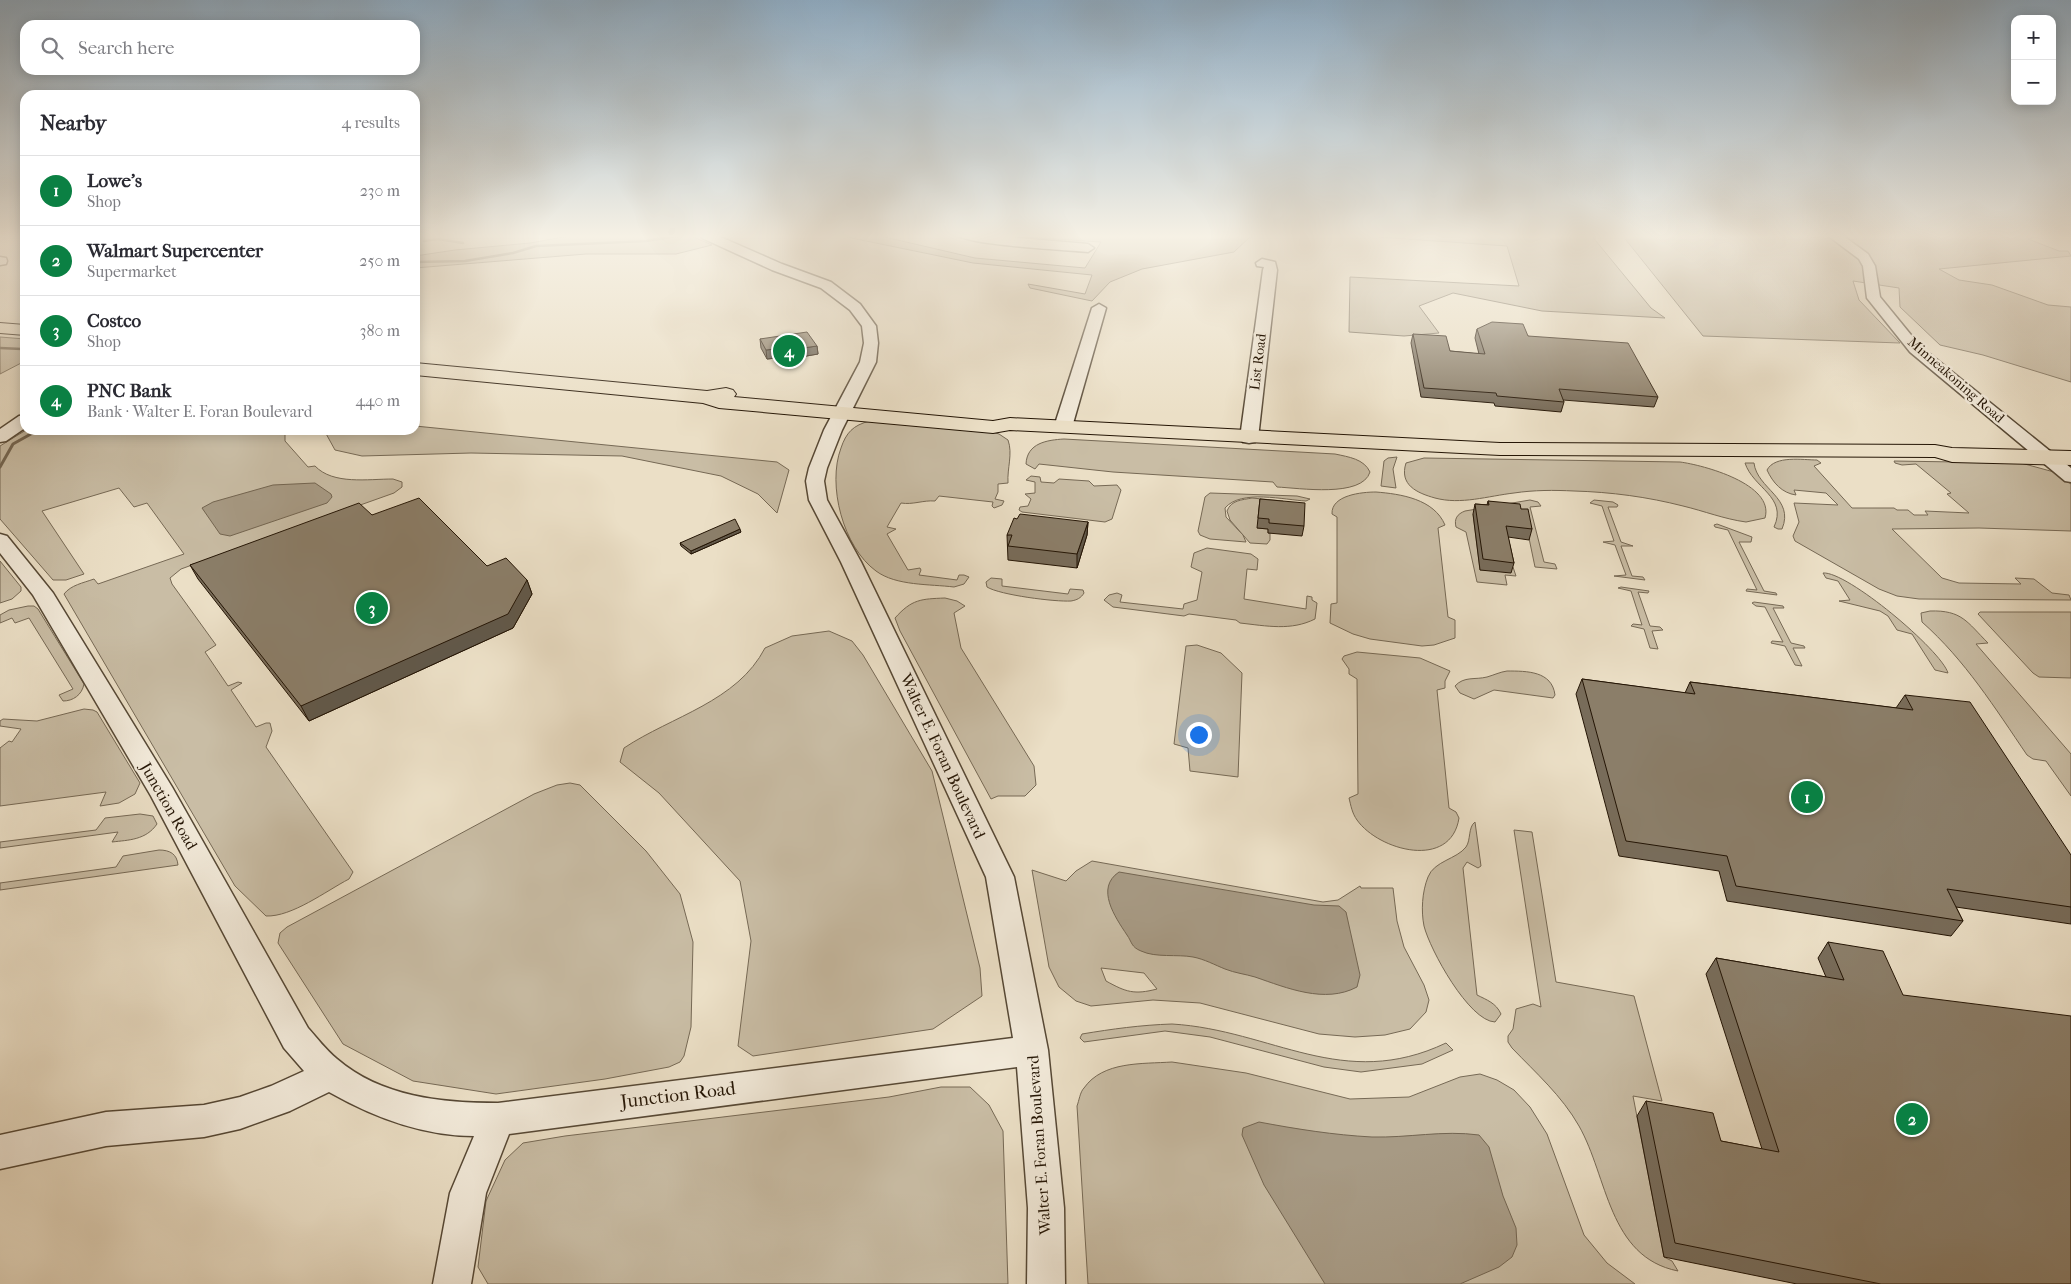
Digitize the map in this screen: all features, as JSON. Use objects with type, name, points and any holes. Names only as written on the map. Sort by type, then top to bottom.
[{"type":"highway","points":[[0,328],[20,330]]},
{"type":"highway","points":[[420,368],[707,397],[719,402],[843,410],[994,426],[1010,424],[1500,450],[1935,451],[1952,455],[2042,454],[2071,451]]},
{"type":"highway","points":[[2042,454],[2071,458]]},
{"type":"street","name":"Walter E. Foran Boulevard","points":[[839,295],[848,300],[862,314],[870,331],[872,343],[868,362],[823,451],[815,481],[818,500],[851,562],[1000,877],[1032,1050],[1046,1208],[1046,1284]]},
{"type":"street","name":"List Road","points":[[1249,438],[1267,295]]},
{"type":"street","name":"Minneakoning Road","points":[[1872,295],[1915,348],[2071,477]]},
{"type":"street","points":[[1063,427],[1099,308]]},
{"type":"street","points":[[0,437],[20,423]]},
{"type":"street","name":"Junction Road","points":[[0,540],[42,593],[163,794],[296,1038],[331,1075],[364,1093],[404,1108],[443,1118],[498,1119],[1032,1050]]},
{"type":"street","points":[[0,1152],[106,1129],[204,1121],[231,1115],[278,1100],[331,1075]]},
{"type":"street","points":[[452,1284],[468,1193],[498,1119]]},
{"type":"shaded area","points":[[1063,295],[1098,295],[1092,301]]},
{"type":"shaded area","points":[[1350,295],[1448,295],[1419,306],[1439,333],[1404,336],[1349,332]]},
{"type":"shaded area","points":[[1462,295],[1640,295],[1651,308],[1665,318],[1542,311]]},
{"type":"shaded area","points":[[1670,295],[1857,295],[1859,300],[1900,343],[1703,336]]},
{"type":"shaded area","points":[[1899,295],[2020,295],[2048,305],[2071,307],[2071,382],[1983,355],[1940,345],[1900,307]]},
{"type":"shaded area","points":[[0,337],[20,339],[20,364],[0,374]]},
{"type":"shaded area","points":[[870,421],[992,432],[1008,440],[1010,451],[1008,483],[998,484],[998,492],[995,499],[1004,501],[1002,505],[994,508],[992,506],[993,502],[939,496],[935,501],[901,503],[887,527],[896,529],[887,534],[908,570],[920,568],[919,575],[957,580],[959,575],[964,575],[969,577],[964,584],[954,587],[914,584],[884,576],[864,560],[855,547],[847,531],[837,497],[837,463],[845,438],[851,430]]},
{"type":"shaded area","points":[[420,426],[777,462],[789,470],[777,513],[758,494],[721,476],[622,456],[471,453],[362,456],[335,450],[327,435],[420,435]]},
{"type":"shaded area","points":[[20,434],[285,435],[285,441],[308,467],[315,466],[331,476],[351,480],[393,479],[402,482],[402,487],[394,493],[181,569],[170,578],[172,584],[216,645],[205,652],[228,686],[238,682],[242,683],[231,690],[256,727],[270,723],[272,731],[266,747],[353,872],[349,879],[298,908],[266,916],[235,886],[64,594],[70,588],[94,579],[98,584],[184,554],[147,503],[134,507],[119,488],[42,511],[84,574],[66,580],[53,580],[0,519],[0,446]]},
{"type":"shaded area","points":[[1064,439],[1335,454],[1360,461],[1370,472],[1365,480],[1355,485],[1329,490],[1314,490],[1277,487],[1273,482],[1113,472],[1039,464],[1035,469],[1026,464],[1027,457],[1034,447],[1051,440]]},
{"type":"shaded area","points":[[1397,457],[1393,469],[1396,488],[1381,486],[1384,461],[1388,458]]},
{"type":"shaded area","points":[[1424,458],[1680,462],[1720,472],[1749,486],[1759,495],[1765,506],[1765,518],[1746,522],[1656,500],[1616,494],[1559,490],[1514,493],[1455,501],[1445,500],[1422,494],[1407,482],[1404,471],[1406,463]]},
{"type":"shaded area","points":[[1783,460],[1817,460],[1821,463],[1814,466],[1852,508],[1894,508],[1897,510],[1908,510],[1914,515],[1928,515],[1925,511],[1969,513],[1947,494],[1951,493],[1916,464],[1902,465],[1894,461],[2021,463],[2054,472],[2071,484],[2071,531],[1979,528],[1892,529],[1942,578],[1959,583],[2021,584],[2015,578],[2034,579],[2052,593],[2069,595],[2071,600],[1919,599],[1897,596],[1879,589],[1795,541],[1793,536],[1799,522],[1794,503],[1838,505],[1826,493],[1794,490],[1796,495],[1786,492],[1775,483],[1767,470],[1771,465]]},
{"type":"shaded area","points":[[1745,463],[1754,463],[1761,480],[1780,501],[1784,509],[1785,518],[1782,529],[1774,527],[1777,508],[1773,500],[1749,472]]},
{"type":"shaded area","points":[[1031,476],[1040,477],[1041,482],[1054,483],[1059,479],[1089,481],[1094,486],[1117,485],[1121,490],[1112,519],[1105,522],[1022,512],[1019,510],[1020,507],[1028,506],[1031,499],[1025,494],[1035,493],[1035,482],[1026,480]]},
{"type":"shaded area","points":[[315,483],[331,494],[332,497],[327,503],[230,536],[220,534],[202,508],[213,502],[273,485]]},
{"type":"shaded area","points":[[1376,492],[1416,499],[1433,509],[1445,525],[1438,528],[1448,617],[1455,620],[1455,638],[1434,645],[1422,646],[1370,639],[1353,634],[1330,623],[1331,604],[1337,603],[1337,517],[1332,514],[1333,508],[1336,503],[1348,496]]},
{"type":"shaded area","points":[[1210,493],[1297,496],[1310,499],[1306,501],[1252,497],[1232,502],[1225,508],[1226,517],[1243,535],[1246,542],[1210,539],[1200,535],[1198,531],[1205,497]]},
{"type":"shaded area","points":[[1252,498],[1283,501],[1285,503],[1257,528],[1268,529],[1270,540],[1267,544],[1250,543],[1230,520],[1227,511],[1234,503]]},
{"type":"shaded area","points":[[1530,500],[1538,502],[1541,506],[1530,507],[1544,562],[1555,564],[1557,569],[1535,567],[1525,519],[1473,514],[1480,570],[1513,567],[1516,576],[1505,575],[1507,585],[1477,582],[1466,532],[1456,527],[1457,517],[1465,511]]},
{"type":"shaded area","points":[[1594,500],[1613,502],[1618,505],[1617,507],[1608,507],[1621,542],[1633,546],[1621,546],[1632,576],[1643,577],[1645,580],[1614,576],[1626,575],[1615,545],[1603,542],[1614,541],[1602,506],[1590,503]]},
{"type":"shaded area","points":[[1717,524],[1752,537],[1751,542],[1739,542],[1764,591],[1776,593],[1777,595],[1746,591],[1747,589],[1757,590],[1728,530],[1715,527],[1714,525]]},
{"type":"shaded area","points":[[1207,548],[1251,554],[1258,559],[1257,570],[1247,569],[1244,599],[1306,609],[1307,596],[1312,597],[1312,600],[1317,603],[1315,619],[1297,625],[1269,626],[1189,614],[1184,616],[1113,607],[1104,600],[1109,595],[1117,593],[1122,595],[1120,602],[1183,609],[1184,604],[1197,600],[1202,572],[1191,567],[1194,553]]},
{"type":"shaded area","points":[[0,561],[21,587],[21,591],[12,599],[0,603]]},
{"type":"shaded area","points":[[1823,573],[1835,576],[1852,585],[1892,614],[1929,647],[1942,662],[1948,673],[1935,670],[1912,634],[1897,630],[1888,616],[1880,611],[1839,601],[1850,600],[1838,581],[1826,578]]},
{"type":"shaded area","points":[[991,578],[1002,579],[1002,586],[1068,594],[1070,589],[1083,590],[1084,593],[1079,598],[1071,601],[1003,593],[987,587],[986,582]]},
{"type":"shaded area","points":[[1618,588],[1649,591],[1648,593],[1638,592],[1650,626],[1660,627],[1663,630],[1652,631],[1658,649],[1650,648],[1644,629],[1631,626],[1633,624],[1642,625],[1631,591]]},
{"type":"shaded area","points":[[945,598],[957,601],[965,606],[954,613],[961,648],[1034,766],[1036,785],[1025,796],[998,796],[991,799],[900,631],[895,618],[907,607],[917,601]]},
{"type":"shaded area","points":[[1752,603],[1783,606],[1784,608],[1773,608],[1791,643],[1804,646],[1805,648],[1793,648],[1802,666],[1795,665],[1785,646],[1771,643],[1772,641],[1783,642],[1765,607],[1756,606]]},
{"type":"shaded area","points":[[34,606],[38,609],[84,684],[74,699],[63,701],[59,695],[73,689],[29,618],[15,623],[12,618],[0,623],[0,615],[9,610]]},
{"type":"shaded area","points":[[1941,611],[1957,615],[1969,623],[1988,643],[1976,644],[2071,754],[2071,796],[2046,761],[2033,759],[2027,755],[1966,668],[1922,622],[1921,613]]},
{"type":"shaded area","points":[[1980,612],[2071,612],[2071,678],[2039,677],[2033,673],[1978,614]]},
{"type":"shaded area","points":[[829,631],[852,641],[863,655],[932,771],[980,968],[982,996],[933,1029],[753,1056],[738,1046],[751,941],[740,881],[659,793],[620,762],[624,748],[721,695],[738,682],[753,666],[765,648],[792,636]]},
{"type":"shaded area","points":[[1197,645],[1221,653],[1242,673],[1238,777],[1190,771],[1188,748],[1174,744],[1186,646]]},
{"type":"shaded area","points":[[1357,652],[1420,658],[1450,671],[1445,681],[1445,688],[1437,690],[1449,808],[1456,812],[1459,818],[1453,834],[1443,845],[1429,850],[1397,847],[1367,831],[1354,815],[1349,798],[1358,794],[1357,679],[1349,674],[1349,669],[1342,659],[1344,656]]},
{"type":"shaded area","points":[[1507,671],[1530,672],[1544,677],[1553,687],[1555,695],[1553,698],[1494,690],[1474,699],[1460,693],[1455,686],[1462,681],[1487,677]]},
{"type":"shaded area","points":[[84,709],[97,712],[140,783],[135,794],[119,803],[100,806],[106,792],[0,806],[0,748],[9,741],[12,742],[21,729],[0,726],[0,721],[3,719],[37,721]]},
{"type":"shaded area","points":[[570,783],[580,785],[646,851],[680,894],[693,942],[691,1027],[684,1056],[680,1062],[669,1067],[605,1079],[496,1094],[413,1081],[343,1044],[278,943],[280,933],[287,927],[534,794],[557,785]]},
{"type":"shaded area","points":[[140,814],[153,816],[157,824],[148,833],[125,841],[112,842],[118,832],[0,848],[0,842],[96,830],[105,818]]},
{"type":"shaded area","points":[[1475,822],[1481,866],[1478,868],[1467,862],[1463,868],[1477,995],[1491,1002],[1499,1010],[1501,1014],[1495,1022],[1485,1019],[1474,1010],[1452,983],[1434,951],[1423,920],[1423,895],[1428,877],[1435,867],[1466,847],[1471,827]]},
{"type":"shaded area","points":[[1514,830],[1532,832],[1556,982],[1634,996],[1662,1101],[1633,1096],[1664,1257],[1672,1261],[1678,1271],[1655,1263],[1637,1250],[1613,1212],[1589,1146],[1579,1126],[1557,1095],[1508,1042],[1508,1036],[1513,1029],[1516,1009],[1533,1004],[1541,1007]]},
{"type":"shaded area","points":[[159,850],[172,853],[178,865],[0,890],[0,883],[116,867],[123,856]]},
{"type":"shaded area","points":[[1092,861],[1323,902],[1338,900],[1360,886],[1361,888],[1393,888],[1397,921],[1404,947],[1424,985],[1429,1000],[1426,1012],[1410,1029],[1385,1035],[1355,1037],[1319,1034],[1200,1003],[1153,1000],[1091,1006],[1076,1001],[1059,987],[1049,967],[1032,870],[1066,881],[1076,871]],"holes":[[[1101,968],[1144,973],[1157,989],[1136,992],[1119,988],[1106,981]]]},
{"type":"shaded area","points":[[1119,872],[1314,905],[1339,906],[1346,912],[1360,975],[1357,987],[1345,992],[1332,994],[1306,992],[1280,986],[1197,958],[1153,954],[1135,948],[1117,920],[1108,894],[1108,886]]},
{"type":"shaded area","points":[[1172,1024],[1243,1036],[1308,1054],[1340,1060],[1374,1062],[1409,1056],[1446,1043],[1453,1050],[1422,1064],[1361,1072],[1324,1067],[1210,1037],[1165,1031],[1084,1042],[1080,1038],[1082,1034],[1104,1030]]},
{"type":"shaded area","points":[[1172,1062],[1246,1073],[1350,1099],[1409,1097],[1460,1077],[1480,1074],[1497,1080],[1514,1090],[1530,1107],[1547,1134],[1584,1235],[1607,1263],[1635,1284],[1088,1284],[1077,1106],[1081,1094],[1092,1079],[1112,1068],[1136,1064]]},
{"type":"shaded area","points":[[941,1087],[970,1087],[989,1105],[1003,1131],[1008,1284],[488,1284],[478,1267],[486,1201],[505,1160],[523,1143],[565,1136],[889,1097]]},
{"type":"shaded area","points":[[1259,1122],[1344,1135],[1372,1137],[1452,1133],[1479,1135],[1489,1147],[1503,1196],[1516,1228],[1517,1245],[1512,1257],[1499,1267],[1460,1284],[1325,1284],[1264,1185],[1242,1135],[1243,1128]]},
{"type":"building","points":[[1492,322],[1523,324],[1528,336],[1628,343],[1658,397],[1559,389],[1564,402],[1497,396],[1496,393],[1424,388],[1413,334],[1446,336],[1450,351],[1485,354],[1477,329]]},
{"type":"building","points":[[807,332],[817,346],[776,352],[775,349],[766,350],[760,339]]},
{"type":"building","points":[[419,498],[487,566],[506,558],[527,580],[508,614],[301,706],[190,565],[359,503],[372,515]]},
{"type":"building","points":[[1260,499],[1305,503],[1304,526],[1269,523],[1269,519],[1258,518]]},
{"type":"building","points":[[1488,501],[1520,504],[1521,509],[1528,509],[1532,529],[1506,526],[1514,563],[1483,559],[1475,504],[1489,505]]},
{"type":"building","points":[[1020,514],[1088,522],[1077,554],[1008,546],[1012,535],[1007,535],[1014,518],[1017,519]]},
{"type":"building","points":[[735,519],[740,529],[691,551],[680,543]]},
{"type":"building","points":[[1582,679],[1695,694],[1690,682],[1913,710],[1905,695],[1970,702],[2071,855],[2071,907],[1947,889],[1963,921],[1736,886],[1727,856],[1626,841]]},
{"type":"building","points":[[1828,942],[1883,951],[1903,995],[2071,1016],[2071,1284],[1881,1284],[1675,1243],[1646,1101],[1713,1113],[1721,1141],[1779,1152],[1716,958],[1844,980]]},
{"type":"waterway","points":[[0,348],[20,349]]},
{"type":"waterway","points":[[0,467],[13,444],[29,435]]},
{"type":"place","name":"PNC Bank","points":[[789,351]]},
{"type":"place","name":"Costco","points":[[372,608]]},
{"type":"place","name":"Lowe's","points":[[1807,797]]},
{"type":"place","name":"Walmart Supercenter","points":[[1912,1119]]}]
